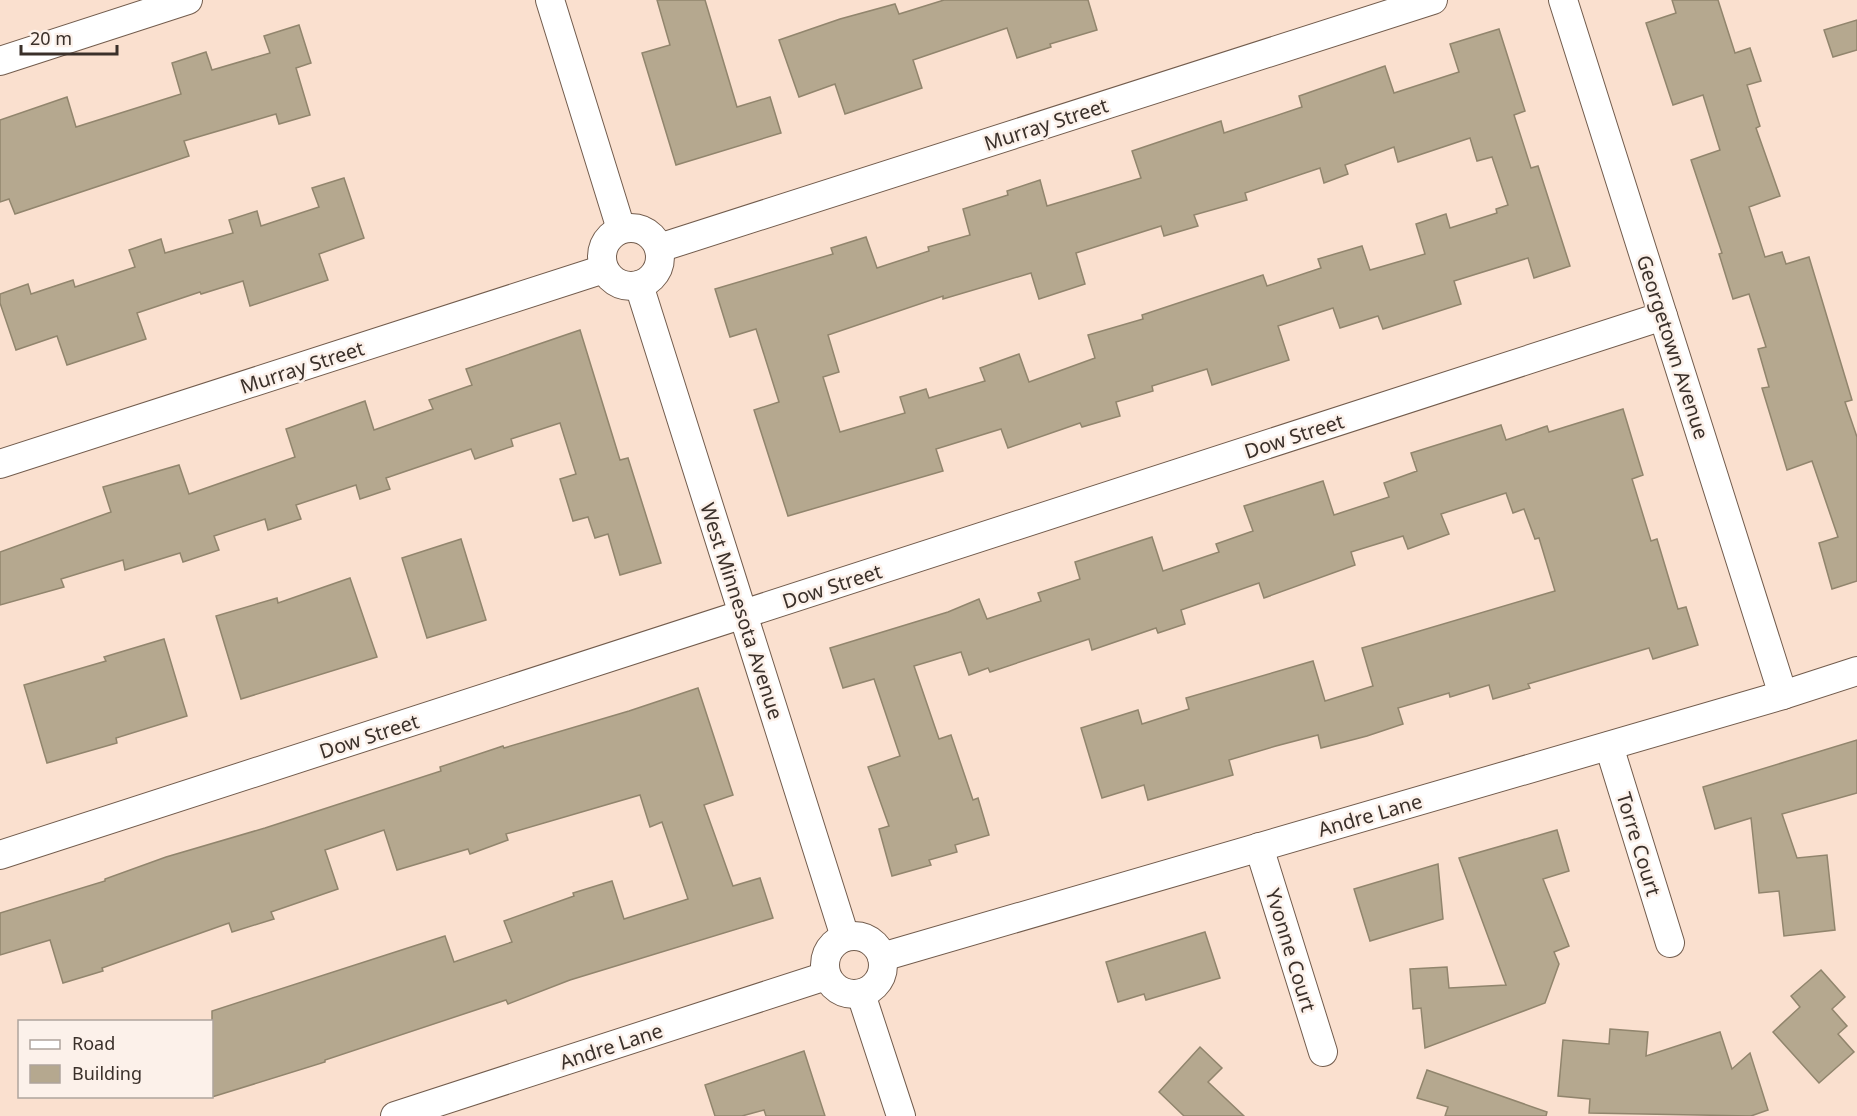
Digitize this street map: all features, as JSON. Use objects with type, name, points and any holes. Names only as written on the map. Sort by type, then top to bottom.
[{"type":"street","points":[[0,61],[188,0]]},
{"type":"street","points":[[550,0],[621,229]]},
{"type":"street","name":"Murray Street","points":[[659,248],[1433,0]]},
{"type":"street","name":"Georgetown Avenue","points":[[1563,0],[1783,695]]},
{"type":"street","points":[[621,229],[640,229],[654,239],[659,248],[660,257],[655,275],[639,285],[622,286],[615,282],[604,269],[602,260],[606,241],[621,229]]},
{"type":"street","name":"Murray Street","points":[[0,464],[604,269]]},
{"type":"street","name":"West Minnesota Avenue","points":[[639,285],[845,937]]},
{"type":"street","name":"Dow Street","points":[[0,855],[1663,316]]},
{"type":"street","name":"Andre Lane","points":[[882,957],[1783,695],[1857,671]]},
{"type":"street","name":"Torre Court","points":[[1609,746],[1670,943]]},
{"type":"street","name":"Yvonne Court","points":[[1259,847],[1323,1052]]},
{"type":"street","points":[[845,937],[864,937],[872,942],[882,957],[883,966],[877,984],[861,994],[844,993],[831,984],[826,976],[825,957],[836,941],[845,937]]},
{"type":"street","name":"Andre Lane","points":[[395,1116],[826,976]]},
{"type":"street","points":[[861,994],[901,1116]]},
{"type":"building","points":[[657,0],[705,0],[737,107],[770,97],[781,133],[676,165],[642,53],[670,45]]},
{"type":"building","points":[[944,0],[1088,0],[1097,30],[1050,44],[1051,47],[1017,58],[1007,28],[913,60],[922,88],[845,114],[835,84],[799,97],[779,40],[840,19],[895,4],[899,14]]},
{"type":"building","points":[[1672,0],[1718,0],[1735,53],[1750,48],[1761,81],[1747,85],[1760,126],[1756,128],[1780,196],[1749,207],[1765,257],[1782,252],[1786,264],[1809,257],[1852,400],[1845,402],[1857,437],[1857,581],[1832,589],[1819,543],[1838,537],[1812,461],[1787,470],[1762,388],[1769,387],[1758,349],[1766,347],[1749,294],[1733,299],[1719,254],[1722,253],[1691,160],[1720,150],[1703,95],[1673,105],[1646,23],[1676,13]]},
{"type":"building","points":[[1857,20],[1857,50],[1833,57],[1824,30]]},
{"type":"building","points":[[299,25],[311,63],[296,68],[310,115],[279,124],[276,114],[184,141],[189,156],[15,214],[9,199],[0,202],[0,120],[67,97],[76,127],[181,94],[172,63],[206,52],[212,70],[270,53],[264,36]]},
{"type":"building","points":[[1499,29],[1525,111],[1514,115],[1531,168],[1538,166],[1570,266],[1534,278],[1528,258],[1454,281],[1461,304],[1383,329],[1378,316],[1340,328],[1333,308],[1278,326],[1289,360],[1212,385],[1207,369],[1152,386],[1153,391],[1116,402],[1120,416],[1082,427],[1080,423],[1008,448],[1001,429],[936,449],[943,471],[788,516],[754,410],[779,402],[756,329],[730,337],[715,289],[833,254],[831,248],[866,237],[877,268],[929,251],[928,247],[970,235],[963,209],[1008,195],[1007,191],[1040,180],[1047,206],[1141,178],[1132,151],[1221,121],[1224,133],[1302,107],[1299,96],[1385,66],[1394,93],[1459,72],[1450,44]],"holes":[[[1470,138],[1477,161],[1492,157],[1508,205],[1496,209],[1497,213],[1450,228],[1446,214],[1416,224],[1425,254],[1370,270],[1362,246],[1318,259],[1321,268],[1267,286],[1263,275],[1142,315],[1143,319],[1088,335],[1095,358],[1029,382],[1019,354],[980,368],[985,381],[929,398],[926,389],[900,397],[905,413],[840,432],[823,377],[839,372],[828,335],[943,296],[943,299],[1031,273],[1039,299],[1085,284],[1076,253],[1161,226],[1164,236],[1198,226],[1194,215],[1247,200],[1245,193],[1320,168],[1324,183],[1348,174],[1345,165],[1394,147],[1398,162]]]},
{"type":"building","points":[[344,178],[364,238],[319,254],[328,280],[250,306],[243,281],[201,294],[200,292],[137,313],[146,339],[67,365],[57,336],[16,350],[0,303],[0,294],[28,284],[31,294],[73,280],[75,287],[135,267],[129,250],[161,239],[165,253],[233,233],[229,220],[257,211],[261,226],[319,207],[312,188]]},
{"type":"building","points":[[580,330],[620,460],[628,458],[661,563],[620,575],[608,534],[595,538],[588,517],[573,521],[560,479],[576,474],[560,423],[511,439],[513,446],[475,459],[471,449],[386,478],[390,489],[360,499],[356,485],[296,505],[301,519],[268,530],[265,519],[214,536],[219,550],[183,562],[180,553],[125,570],[123,560],[61,579],[64,587],[0,605],[0,552],[111,512],[103,487],[179,465],[189,494],[295,457],[286,429],[365,401],[374,430],[433,409],[429,400],[472,385],[466,369]]},
{"type":"building","points":[[1623,409],[1643,475],[1632,479],[1651,541],[1657,539],[1678,609],[1686,607],[1698,645],[1653,659],[1649,648],[1528,684],[1530,688],[1493,699],[1489,685],[1450,697],[1449,693],[1398,708],[1403,724],[1367,736],[1321,748],[1318,735],[1276,746],[1229,760],[1233,775],[1148,800],[1144,785],[1102,798],[1081,728],[1138,710],[1142,724],[1189,709],[1186,698],[1313,661],[1325,701],[1373,686],[1362,648],[1555,591],[1539,538],[1535,539],[1524,509],[1513,513],[1506,493],[1441,514],[1449,534],[1408,549],[1403,536],[1351,552],[1355,565],[1264,598],[1259,583],[1181,610],[1185,624],[1158,633],[1156,628],[1092,650],[1089,639],[990,672],[988,668],[969,675],[961,652],[914,666],[939,739],[951,735],[973,800],[978,798],[989,835],[955,845],[957,852],[929,860],[931,865],[892,876],[879,829],[889,826],[868,767],[900,756],[874,679],[843,688],[830,648],[948,612],[979,599],[987,619],[1041,601],[1038,593],[1080,579],[1075,562],[1152,537],[1163,571],[1219,552],[1216,544],[1253,531],[1244,506],[1323,481],[1334,515],[1389,497],[1384,483],[1417,471],[1411,453],[1501,425],[1506,440],[1547,426],[1549,432]]},
{"type":"building","points":[[461,539],[486,620],[427,638],[402,558]]},
{"type":"building","points":[[350,578],[377,657],[241,699],[216,616],[277,598],[278,603]]},
{"type":"building","points":[[164,639],[187,716],[116,738],[117,743],[47,763],[24,685],[106,661],[104,657]]},
{"type":"building","points":[[698,688],[733,795],[704,805],[733,886],[760,878],[773,918],[570,980],[508,1004],[506,1000],[325,1060],[325,1062],[213,1097],[212,1011],[445,936],[454,962],[512,942],[504,921],[574,896],[573,893],[612,881],[624,919],[688,899],[662,822],[650,827],[640,795],[506,834],[508,840],[470,854],[468,849],[397,870],[384,830],[325,850],[338,889],[271,912],[274,919],[232,932],[229,923],[102,968],[103,971],[63,983],[50,940],[0,955],[0,913],[105,881],[105,879],[166,857],[265,828],[441,771],[440,767],[503,746],[504,748]]},
{"type":"building","points":[[1857,740],[1857,793],[1782,814],[1797,858],[1827,855],[1835,930],[1784,936],[1779,891],[1759,893],[1751,818],[1715,829],[1703,787]]},
{"type":"building","points":[[1557,830],[1569,871],[1543,879],[1569,946],[1554,952],[1559,964],[1545,1003],[1425,1048],[1421,1008],[1413,1009],[1410,969],[1447,967],[1449,988],[1506,985],[1459,858]]},
{"type":"building","points":[[1438,864],[1443,919],[1370,941],[1354,889]]},
{"type":"building","points":[[1205,932],[1220,978],[1146,1000],[1144,994],[1118,1002],[1106,962]]},
{"type":"building","points":[[1821,970],[1845,997],[1832,1009],[1847,1026],[1838,1034],[1854,1052],[1819,1083],[1773,1032],[1800,1007],[1791,996]]},
{"type":"building","points":[[1610,1029],[1648,1032],[1646,1056],[1720,1032],[1732,1069],[1750,1053],[1768,1110],[1751,1116],[1589,1113],[1590,1099],[1558,1096],[1563,1040],[1609,1044]]},
{"type":"building","points":[[1200,1047],[1222,1068],[1208,1082],[1244,1116],[1184,1116],[1159,1092]]},
{"type":"building","points":[[804,1051],[825,1116],[766,1116],[764,1110],[742,1116],[715,1116],[705,1085]]},
{"type":"building","points":[[1427,1070],[1547,1112],[1546,1116],[1445,1116],[1448,1107],[1417,1098]]}]
